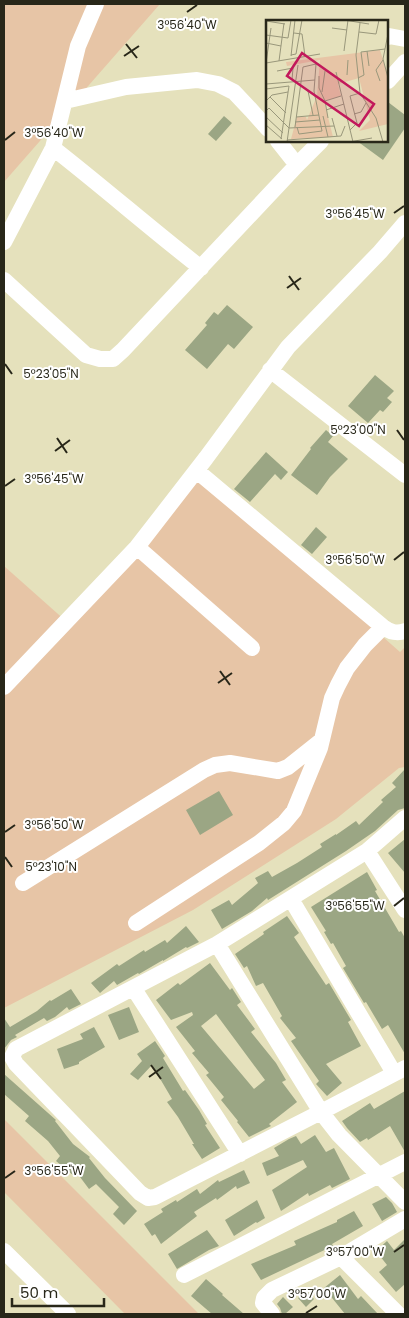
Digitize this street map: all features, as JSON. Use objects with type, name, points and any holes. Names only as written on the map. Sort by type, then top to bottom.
[{"type":"street","points":[[4,242],[53,148],[78,46],[96,4]]},
{"type":"street","points":[[389,36],[405,39]]},
{"type":"street","points":[[389,81],[405,62]]},
{"type":"street","points":[[65,101],[126,87],[198,80],[218,84],[234,92],[266,127]]},
{"type":"street","points":[[279,142],[297,165]]},
{"type":"street","points":[[4,280],[86,355],[100,359],[113,359],[320,142]]},
{"type":"street","points":[[53,148],[201,268]]},
{"type":"street","points":[[4,688],[137,547],[288,347],[380,252],[405,223]]},
{"type":"street","points":[[270,370],[405,476]]},
{"type":"street","points":[[197,470],[383,627],[398,633],[405,631]]},
{"type":"street","points":[[137,547],[252,648]]},
{"type":"street","points":[[136,923],[259,843],[284,823],[294,811],[320,748],[332,698],[347,668],[365,645],[383,627]]},
{"type":"street","points":[[23,883],[204,770],[215,765],[230,763],[278,772],[288,767],[322,740]]},
{"type":"street","points":[[291,899],[399,1071],[240,1154],[156,1196],[148,1198],[140,1193],[16,1064],[12,1057],[16,1049],[217,944],[368,851],[405,818]]},
{"type":"street","points":[[368,851],[405,910]]},
{"type":"street","points":[[217,944],[321,1112],[339,1135],[405,1202]]},
{"type":"street","points":[[134,988],[240,1154]]},
{"type":"street","points":[[184,1275],[405,1162]]},
{"type":"street","points":[[272,1314],[264,1303],[264,1298],[272,1290],[341,1257],[405,1219]]},
{"type":"street","points":[[4,1251],[68,1314]]},
{"type":"street","points":[[341,1257],[398,1314]]},
{"type":"shaded area","points":[[4,4],[160,4],[4,182]]},
{"type":"shaded area","points":[[197,473],[400,652],[405,647],[405,767],[399,768],[336,819],[193,910],[4,1008],[4,566],[67,622]]},
{"type":"shaded area","points":[[4,1119],[199,1314],[125,1314],[4,1192]]},
{"type":"building","points":[[389,103],[405,115],[405,128],[383,160],[358,142],[389,142]]},
{"type":"building","points":[[224,116],[232,123],[216,141],[208,134]]},
{"type":"building","points":[[227,305],[253,327],[234,349],[228,344],[207,369],[185,350],[207,325],[205,323],[214,312],[218,315]]},
{"type":"building","points":[[375,375],[394,391],[387,398],[392,402],[383,412],[380,410],[368,423],[348,406]]},
{"type":"building","points":[[326,430],[333,436],[328,442],[348,459],[330,477],[317,495],[291,475],[310,448]]},
{"type":"building","points":[[266,452],[288,472],[281,480],[275,474],[250,502],[234,489]]},
{"type":"building","points":[[316,527],[327,537],[312,554],[301,545]]},
{"type":"building","points":[[405,769],[405,808],[398,810],[375,831],[346,851],[268,900],[267,898],[252,911],[222,929],[211,910],[229,900],[232,905],[258,883],[255,878],[268,871],[272,877],[322,847],[320,844],[356,821],[359,825],[383,802],[381,800],[396,787],[392,783]]},
{"type":"building","points":[[219,791],[233,815],[200,835],[186,810]]},
{"type":"building","points":[[405,839],[405,873],[388,853]]},
{"type":"building","points":[[367,872],[377,890],[375,891],[399,932],[401,931],[405,938],[405,1054],[388,1025],[382,1029],[366,1002],[364,1003],[343,968],[346,966],[333,943],[331,944],[324,932],[326,931],[311,907]]},
{"type":"building","points":[[287,916],[299,933],[294,937],[326,985],[329,983],[351,1020],[348,1022],[361,1046],[326,1064],[342,1083],[327,1096],[316,1084],[319,1081],[291,1041],[296,1038],[280,1018],[282,1016],[263,983],[256,986],[247,966],[244,968],[235,954]]},
{"type":"building","points":[[186,926],[199,942],[186,947],[117,985],[114,981],[100,993],[91,983],[117,964],[119,966],[144,950],[145,952],[165,940],[167,943]]},
{"type":"building","points":[[210,963],[230,990],[232,988],[241,1002],[237,1005],[255,1029],[251,1032],[276,1063],[286,1080],[282,1082],[297,1102],[269,1124],[271,1126],[249,1137],[221,1100],[224,1097],[206,1075],[209,1073],[192,1053],[195,1051],[176,1027],[193,1015],[192,1012],[171,1020],[156,1000],[178,983],[180,985]],"holes":[[[216,1014],[265,1080],[254,1089],[201,1026]]]},
{"type":"building","points":[[71,989],[81,1004],[69,1010],[67,1007],[47,1021],[44,1018],[15,1035],[17,1037],[11,1040],[4,1049],[4,1018],[10,1027],[37,1011],[50,1000]]},
{"type":"building","points":[[129,1007],[139,1032],[119,1040],[108,1015]]},
{"type":"building","points":[[94,1027],[105,1047],[79,1062],[79,1064],[64,1069],[57,1049],[83,1039],[80,1034]]},
{"type":"building","points":[[155,1041],[183,1091],[185,1090],[199,1110],[207,1124],[205,1125],[220,1148],[202,1159],[178,1117],[167,1102],[172,1099],[152,1065],[138,1080],[130,1074],[142,1061],[137,1054]]},
{"type":"building","points":[[4,1074],[56,1120],[73,1144],[90,1157],[105,1178],[137,1211],[124,1225],[113,1214],[119,1207],[96,1184],[89,1189],[77,1173],[74,1176],[56,1161],[60,1156],[48,1141],[25,1121],[29,1116],[4,1094]]},
{"type":"building","points":[[405,1091],[405,1152],[390,1126],[368,1140],[367,1138],[360,1142],[342,1121],[370,1103],[374,1109]]},
{"type":"building","points":[[315,1135],[326,1152],[334,1148],[350,1179],[332,1188],[330,1185],[309,1196],[308,1193],[281,1211],[272,1190],[307,1167],[303,1160],[267,1176],[262,1163],[279,1156],[274,1148],[289,1139],[296,1136],[301,1144]]},
{"type":"building","points":[[244,1170],[250,1183],[237,1189],[236,1186],[217,1200],[216,1198],[194,1212],[197,1216],[161,1244],[155,1234],[152,1236],[144,1224],[163,1212],[161,1209],[176,1200],[177,1202],[197,1189],[200,1194],[218,1180],[219,1182]]},
{"type":"building","points":[[386,1197],[397,1212],[382,1221],[372,1204]]},
{"type":"building","points":[[257,1200],[265,1218],[234,1236],[225,1220]]},
{"type":"building","points":[[354,1211],[363,1226],[332,1244],[333,1246],[261,1280],[251,1264],[296,1245],[294,1241],[337,1222],[337,1220]]},
{"type":"building","points":[[207,1230],[219,1246],[177,1269],[168,1254]]},
{"type":"building","points":[[405,1239],[405,1284],[396,1292],[379,1272],[387,1265],[376,1251],[387,1241],[394,1250]]},
{"type":"building","points":[[340,1275],[358,1299],[361,1296],[378,1314],[345,1314],[324,1288]]},
{"type":"building","points":[[206,1279],[244,1314],[212,1314],[191,1296]]},
{"type":"building","points":[[307,1291],[314,1299],[306,1307],[298,1298]]},
{"type":"building","points":[[283,1297],[293,1307],[285,1314],[282,1314],[277,1304]]}]
